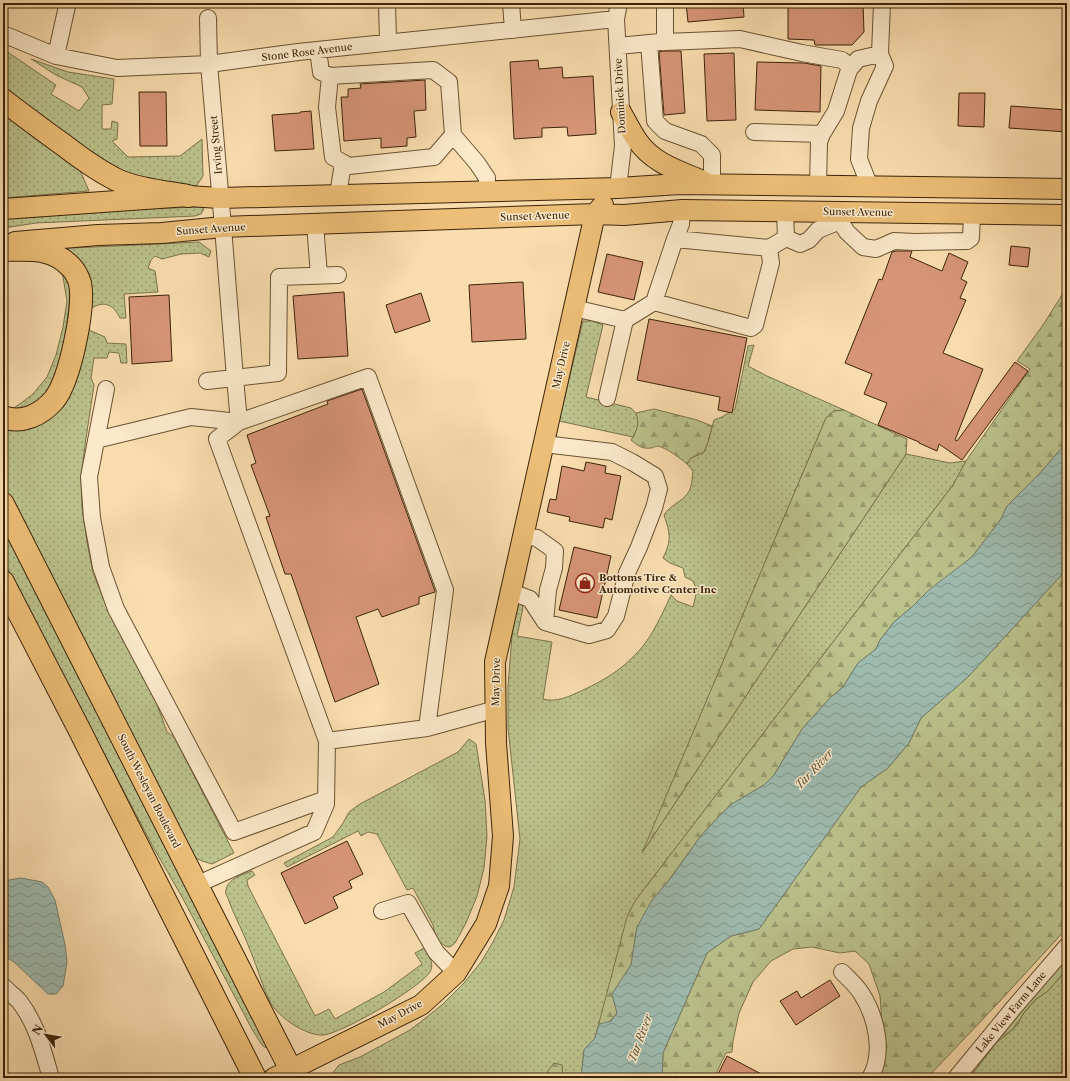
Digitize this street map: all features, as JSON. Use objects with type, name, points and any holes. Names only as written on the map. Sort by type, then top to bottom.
[{"type":"highway","points":[[3,100],[104,173],[134,186],[188,196]]},
{"type":"highway","points":[[3,250],[41,250],[50,252],[73,268],[80,283],[81,294],[79,323],[66,375],[54,400],[38,413],[27,419],[14,420],[3,417]]},
{"type":"highway","name":"South Wesleyan Boulevard","points":[[3,504],[196,885],[287,1075]]},
{"type":"highway","points":[[3,582],[255,1078]]},
{"type":"main road","points":[[621,112],[637,140],[649,154],[672,168],[712,185]]},
{"type":"main road","points":[[3,209],[188,196],[220,198],[618,188],[680,184],[1067,189]]},
{"type":"main road","name":"May Drive","points":[[287,1075],[421,1005],[456,973],[486,924],[499,886],[503,836],[496,743],[495,662],[595,214],[618,188]]},
{"type":"main road","name":"Sunset Avenue","points":[[3,243],[98,235],[162,233],[223,227],[595,214],[624,215],[682,210],[785,212],[839,216],[972,214],[1067,215]]},
{"type":"street","points":[[388,3],[388,42]]},
{"type":"street","points":[[511,3],[513,30]]},
{"type":"street","name":"Dominick Drive","points":[[618,188],[623,146],[616,19],[619,3]]},
{"type":"street","points":[[665,3],[665,42]]},
{"type":"street","points":[[870,187],[859,160],[861,128],[869,101],[885,66],[880,54],[882,3]]},
{"type":"street","points":[[56,56],[67,6]]},
{"type":"street","name":"Irving Street","points":[[208,18],[209,64],[234,378],[239,422]]},
{"type":"street","name":"Stone Rose Avenue","points":[[3,34],[56,56],[117,68],[209,64],[388,42],[616,19]]},
{"type":"street","points":[[618,46],[740,38],[802,53],[842,60],[851,67]]},
{"type":"street","points":[[649,43],[654,122],[665,131],[701,144],[712,155],[712,185]]},
{"type":"street","points":[[318,50],[321,72],[330,76],[433,70],[449,82],[453,135],[477,163],[487,178],[487,191]]},
{"type":"street","points":[[818,186],[819,142],[822,134],[836,111],[849,70],[858,59],[880,54]]},
{"type":"street","points":[[330,76],[327,107],[333,157],[349,166],[434,157],[453,135]]},
{"type":"street","points":[[754,132],[822,134]]},
{"type":"street","points":[[338,195],[343,163]]},
{"type":"street","points":[[606,398],[625,320],[654,302],[675,239],[682,224],[682,210]]},
{"type":"street","points":[[785,212],[786,238]]},
{"type":"street","points":[[786,238],[800,244],[809,240],[818,230],[839,216],[847,232],[864,247],[876,249],[894,241],[967,241],[971,238],[972,214]]},
{"type":"street","points":[[315,224],[319,275]]},
{"type":"street","points":[[675,239],[769,248],[786,238]]},
{"type":"street","points":[[654,302],[751,328],[755,325],[771,263],[769,248]]},
{"type":"street","points":[[207,381],[278,373],[279,277],[338,275]]},
{"type":"street","points":[[574,308],[625,320]]},
{"type":"street","points":[[196,885],[314,832],[326,804],[328,741],[217,439],[239,422],[368,377],[445,590],[427,728]]},
{"type":"street","points":[[106,388],[89,477],[92,518],[101,567],[116,609],[234,832],[326,799]]},
{"type":"street","points":[[96,440],[191,417],[239,422]]},
{"type":"street","points":[[511,592],[530,599],[545,622],[589,635],[607,630],[616,616],[627,573],[654,508],[659,489],[655,476],[612,452],[544,444]]},
{"type":"street","points":[[523,536],[537,538],[556,551],[554,568],[548,590],[545,622]]},
{"type":"street","points":[[328,741],[427,728],[496,709]]},
{"type":"street","points":[[382,911],[408,903],[436,952],[456,973]]},
{"type":"street","name":"Lake View Farm Lane","points":[[956,1078],[1067,946]]},
{"type":"street","points":[[842,972],[861,993],[870,1010],[875,1027],[877,1059],[870,1078]]},
{"type":"street","points":[[3,986],[18,1001],[28,1015],[38,1036],[51,1078]]},
{"type":"green space","points":[[3,49],[56,85],[51,94],[79,111],[89,98],[82,87],[56,75],[31,59],[68,72],[114,79],[112,104],[102,105],[102,129],[111,129],[112,121],[118,123],[117,139],[112,141],[128,157],[180,156],[202,139],[203,176],[197,185],[189,189],[163,188],[93,158],[3,92]]},
{"type":"green space","points":[[3,105],[76,161],[89,191],[3,198]]},
{"type":"green space","points":[[201,207],[204,209],[201,214],[195,216],[36,223],[3,228],[3,217],[110,210]]},
{"type":"green space","points":[[199,242],[211,251],[209,257],[200,253],[181,254],[162,259],[155,256],[151,260],[148,268],[155,271],[158,292],[124,294],[126,318],[120,318],[114,309],[104,304],[90,309],[87,322],[89,330],[105,337],[107,343],[126,344],[127,363],[121,363],[119,353],[109,352],[107,358],[94,358],[91,378],[94,385],[81,479],[82,508],[93,573],[106,605],[156,702],[167,732],[174,737],[234,853],[212,864],[194,857],[3,484],[3,411],[14,408],[32,395],[47,377],[56,355],[63,327],[67,301],[63,277],[58,262],[51,249]]},
{"type":"green space","points":[[1067,287],[1067,442],[1040,473],[1007,506],[1001,519],[972,557],[894,622],[880,640],[876,649],[858,663],[843,687],[830,698],[802,729],[774,775],[764,785],[732,804],[700,837],[637,927],[631,965],[612,994],[617,1013],[595,1038],[627,917],[635,901],[953,485],[966,461],[1030,369],[1017,361],[1043,325]]},
{"type":"green space","points":[[583,321],[592,321],[603,325],[586,397],[631,408],[637,415],[638,419],[638,426],[633,437],[559,421]]},
{"type":"green space","points":[[754,345],[748,366],[844,410],[834,411],[826,418],[644,850],[906,454],[950,463],[966,461],[953,485],[635,901],[595,1038],[584,1050],[581,1078],[563,1078],[562,1065],[548,1071],[546,1078],[331,1078],[332,1074],[339,1065],[360,1057],[410,1030],[443,1004],[464,983],[481,962],[504,920],[514,887],[520,839],[508,728],[508,686],[516,604],[521,602],[523,608],[517,636],[552,642],[543,699],[548,700],[558,700],[568,697],[592,686],[621,668],[638,652],[652,633],[671,595],[677,601],[693,607],[697,590],[693,581],[685,577],[683,568],[670,563],[663,558],[669,541],[668,527],[664,515],[669,509],[683,499],[689,491],[692,483],[693,471],[687,464],[691,458],[704,452],[714,420],[735,409],[748,346]]},
{"type":"green space","points":[[654,409],[697,420],[712,426],[704,452],[691,458],[687,464],[661,447],[642,447],[631,440],[637,427],[638,421],[636,413]]},
{"type":"green space","points":[[844,410],[907,439],[906,454],[642,853],[826,418],[834,411]]},
{"type":"green space","points":[[3,525],[266,1039],[266,1048],[262,1045],[253,1031],[182,897],[152,845],[3,560]]},
{"type":"green space","points":[[1067,569],[1067,928],[927,1078],[876,1078],[882,1023],[880,996],[869,964],[855,951],[840,953],[812,947],[793,949],[771,961],[753,982],[739,1013],[732,1052],[726,1053],[714,1078],[662,1078],[663,1053],[707,953],[731,936],[759,929],[861,787],[888,768],[909,743],[921,718],[968,677]]},
{"type":"green space","points":[[469,739],[476,744],[485,800],[487,836],[484,868],[477,896],[466,923],[455,943],[450,947],[445,946],[440,942],[435,934],[433,925],[413,888],[407,890],[377,834],[368,832],[361,836],[358,831],[287,867],[284,863],[333,837],[349,812],[360,804],[458,752]]},
{"type":"green space","points":[[252,871],[255,875],[247,880],[248,886],[315,1016],[329,1009],[335,1019],[384,992],[422,964],[415,953],[424,948],[431,961],[431,970],[426,977],[399,997],[363,1018],[332,1033],[317,1035],[297,1027],[280,1014],[272,1005],[262,984],[226,893],[229,883],[241,875]]},
{"type":"green space","points":[[1067,955],[1067,969],[1048,991],[1036,999],[1023,1014],[1017,1025],[997,1042],[973,1073],[975,1078],[961,1078]]},
{"type":"green space","points":[[1067,969],[1067,1064],[1057,1078],[975,1078],[973,1073],[997,1042],[1017,1025],[1023,1014],[1036,999],[1048,991]]},
{"type":"green space","points":[[554,1063],[562,1065],[563,1078],[546,1078],[548,1071]]},
{"type":"water","name":"Tar River","points":[[1067,442],[1067,569],[968,677],[921,718],[909,743],[888,768],[861,787],[759,929],[731,936],[707,953],[663,1053],[662,1078],[581,1078],[584,1050],[595,1038],[599,1024],[611,1021],[617,1013],[612,994],[631,965],[637,927],[652,900],[670,879],[700,837],[732,804],[764,785],[774,775],[802,729],[830,698],[843,687],[858,663],[876,649],[880,640],[894,622],[930,589],[972,557],[1001,519],[1007,506],[1040,473]]},
{"type":"water","points":[[21,878],[42,882],[48,887],[55,900],[65,945],[67,962],[63,986],[56,994],[48,994],[14,962],[3,955],[3,881]]},
{"type":"building","points":[[686,3],[743,3],[744,17],[688,22]]},
{"type":"building","points":[[788,3],[863,3],[864,32],[852,45],[815,45],[814,40],[788,39]]},
{"type":"building","points":[[681,51],[685,113],[664,115],[659,52]]},
{"type":"building","points":[[734,53],[736,120],[707,121],[704,54]]},
{"type":"building","points":[[538,60],[539,69],[562,67],[563,78],[593,76],[596,134],[568,136],[567,127],[542,128],[542,137],[514,139],[510,62]]},
{"type":"building","points":[[757,62],[804,63],[821,66],[820,112],[755,110]]},
{"type":"building","points":[[425,80],[426,110],[414,111],[416,137],[407,138],[407,146],[381,148],[381,138],[344,141],[341,97],[348,97],[348,89],[361,88],[360,84]]},
{"type":"building","points":[[139,92],[166,92],[167,146],[140,146]]},
{"type":"building","points":[[959,93],[985,93],[984,127],[958,126]]},
{"type":"building","points":[[1011,106],[1067,110],[1067,132],[1009,128]]},
{"type":"building","points":[[311,111],[314,149],[275,151],[272,115]]},
{"type":"building","points":[[1011,246],[1030,248],[1028,267],[1009,265]]},
{"type":"building","points":[[912,251],[910,257],[942,271],[949,253],[968,262],[961,279],[967,282],[960,298],[966,300],[943,353],[983,369],[955,440],[957,441],[1015,362],[1028,371],[962,460],[939,444],[937,451],[878,425],[887,403],[864,394],[872,374],[845,363],[879,279],[882,280],[892,252]]},
{"type":"building","points":[[607,254],[643,262],[634,300],[598,292]]},
{"type":"building","points":[[523,282],[526,339],[472,342],[469,285]]},
{"type":"building","points":[[344,292],[348,356],[298,359],[293,296]]},
{"type":"building","points":[[421,293],[430,321],[395,333],[386,305]]},
{"type":"building","points":[[169,295],[172,361],[132,364],[129,297]]},
{"type":"building","points":[[649,319],[747,338],[732,413],[718,410],[720,397],[637,380]]},
{"type":"building","points":[[362,389],[435,592],[419,597],[419,604],[382,617],[378,609],[356,617],[379,684],[335,702],[291,574],[285,574],[266,517],[270,516],[251,465],[256,463],[247,435],[328,404],[327,401]]},
{"type":"building","points":[[586,462],[606,466],[605,473],[621,476],[612,520],[605,518],[603,528],[569,521],[570,517],[547,512],[550,499],[556,500],[562,466],[584,471]]},
{"type":"building","name":"Bottoms Tire & Automotive Center Inc","points":[[574,547],[611,556],[597,618],[559,610]]},
{"type":"building","points":[[347,841],[363,874],[349,881],[352,888],[333,897],[338,908],[305,924],[281,873]]},
{"type":"building","points":[[830,980],[840,996],[796,1025],[780,1001],[797,991],[801,998]]},
{"type":"building","points":[[727,1056],[769,1078],[716,1078]]},
{"type":"place","name":"Bottoms Tire & Automotive Center Inc","points":[[585,583]]}]
